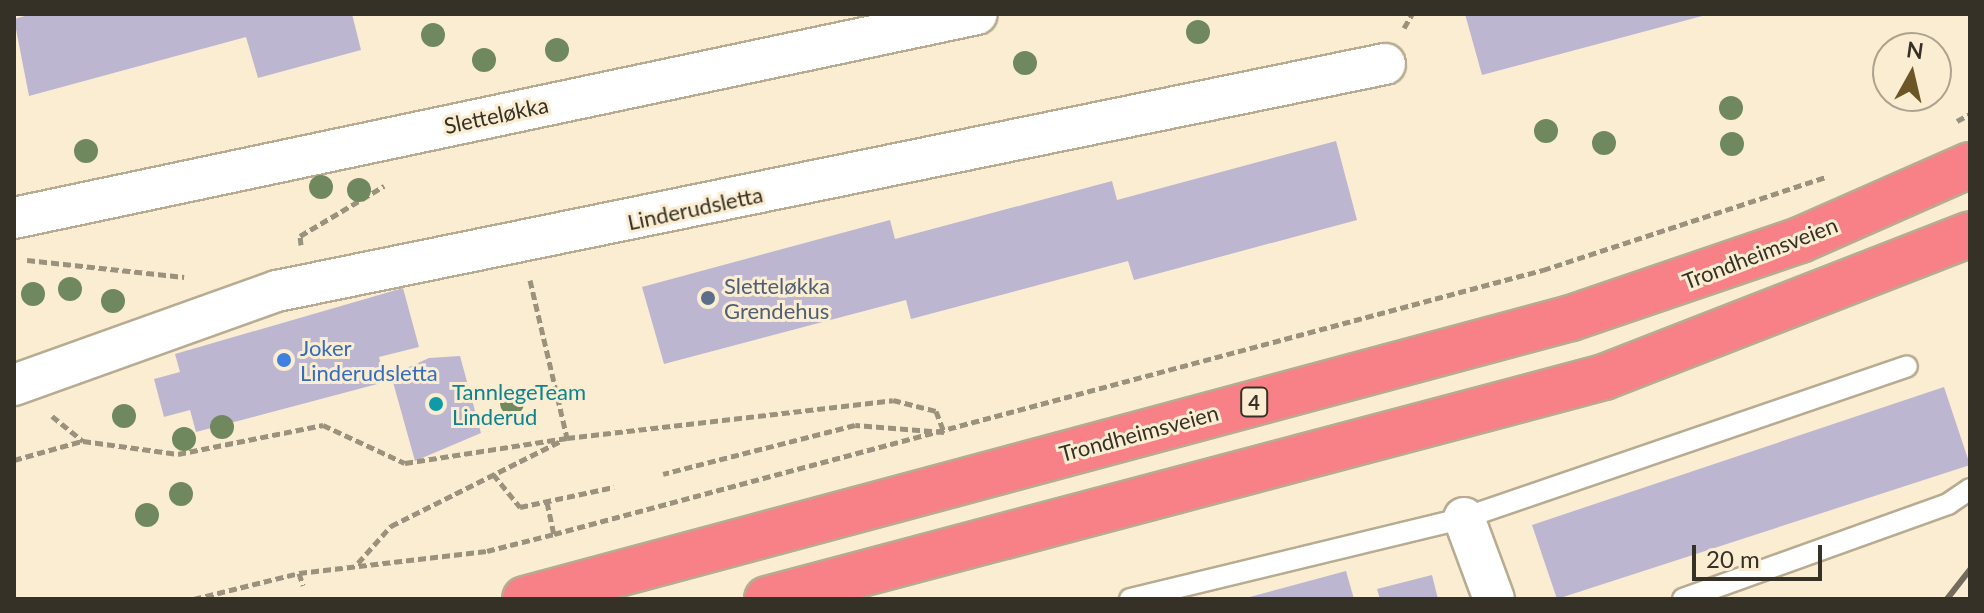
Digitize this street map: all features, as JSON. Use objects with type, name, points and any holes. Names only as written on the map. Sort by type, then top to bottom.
[{"type":"highway","name":"Trondheimsveien","points":[[525,599],[1571,318],[1800,240],[1970,165]]},
{"type":"highway","points":[[767,599],[1604,377],[1970,234]]},
{"type":"street","name":"Sletteløkka","points":[[14,218],[977,14]]},
{"type":"street","name":"Linderudsletta","points":[[14,385],[219,312],[307,285],[524,244],[1385,64]]},
{"type":"street","points":[[1464,518],[1494,599]]},
{"type":"lane","points":[[1130,599],[1464,518],[1907,366]]},
{"type":"lane","points":[[1683,599],[1948,504],[1970,489]]},
{"type":"path","points":[[1952,123],[1970,114]]},
{"type":"path","name":"4","points":[[194,599],[299,573],[357,563],[487,551],[554,534],[1543,270],[1834,174]]},
{"type":"path","points":[[307,285],[300,236],[400,176]]},
{"type":"path","points":[[524,244],[544,363],[567,438]]},
{"type":"path","points":[[14,259],[184,277],[219,312]]},
{"type":"path","points":[[14,385],[83,441]]},
{"type":"path","points":[[14,460],[83,441],[178,454],[323,425],[405,463],[523,439],[567,438],[893,400],[936,411],[944,432],[855,425],[663,474]]},
{"type":"path","points":[[357,563],[391,526],[567,438]]},
{"type":"path","points":[[493,474],[510,503],[547,502],[614,487]]},
{"type":"path","points":[[547,502],[554,534]]},
{"type":"path","points":[[299,573],[303,585]]},
{"type":"building","points":[[32,14],[352,14],[361,50],[258,78],[246,37],[29,96],[14,19]]},
{"type":"building","points":[[1465,14],[1705,14],[1706,15],[1482,75]]},
{"type":"building","points":[[1336,141],[1357,220],[1134,280],[1128,261],[911,319],[906,300],[664,364],[642,287],[890,220],[895,239],[1112,181],[1117,200]]},
{"type":"building","points":[[403,288],[419,347],[379,357],[385,382],[196,432],[190,410],[164,417],[154,379],[180,372],[175,354]]},
{"type":"building","name":"TannlegeTeam Linderud","points":[[460,356],[481,433],[415,461],[391,375],[429,358]]},
{"type":"building","points":[[1944,387],[1970,465],[1557,599],[1532,525]]},
{"type":"building","points":[[1346,571],[1354,599],[1246,599],[1246,598]]},
{"type":"building","points":[[1432,575],[1438,599],[1380,599],[1377,589]]},
{"type":"railway","points":[[1947,599],[1970,570]]},
{"type":"place","name":"Sletteløkka Grendehus","points":[[708,298]]},
{"type":"place","name":"Joker Linderudsletta","points":[[284,360]]},
{"type":"place","name":"TannlegeTeam Linderud","points":[[436,404]]}]
